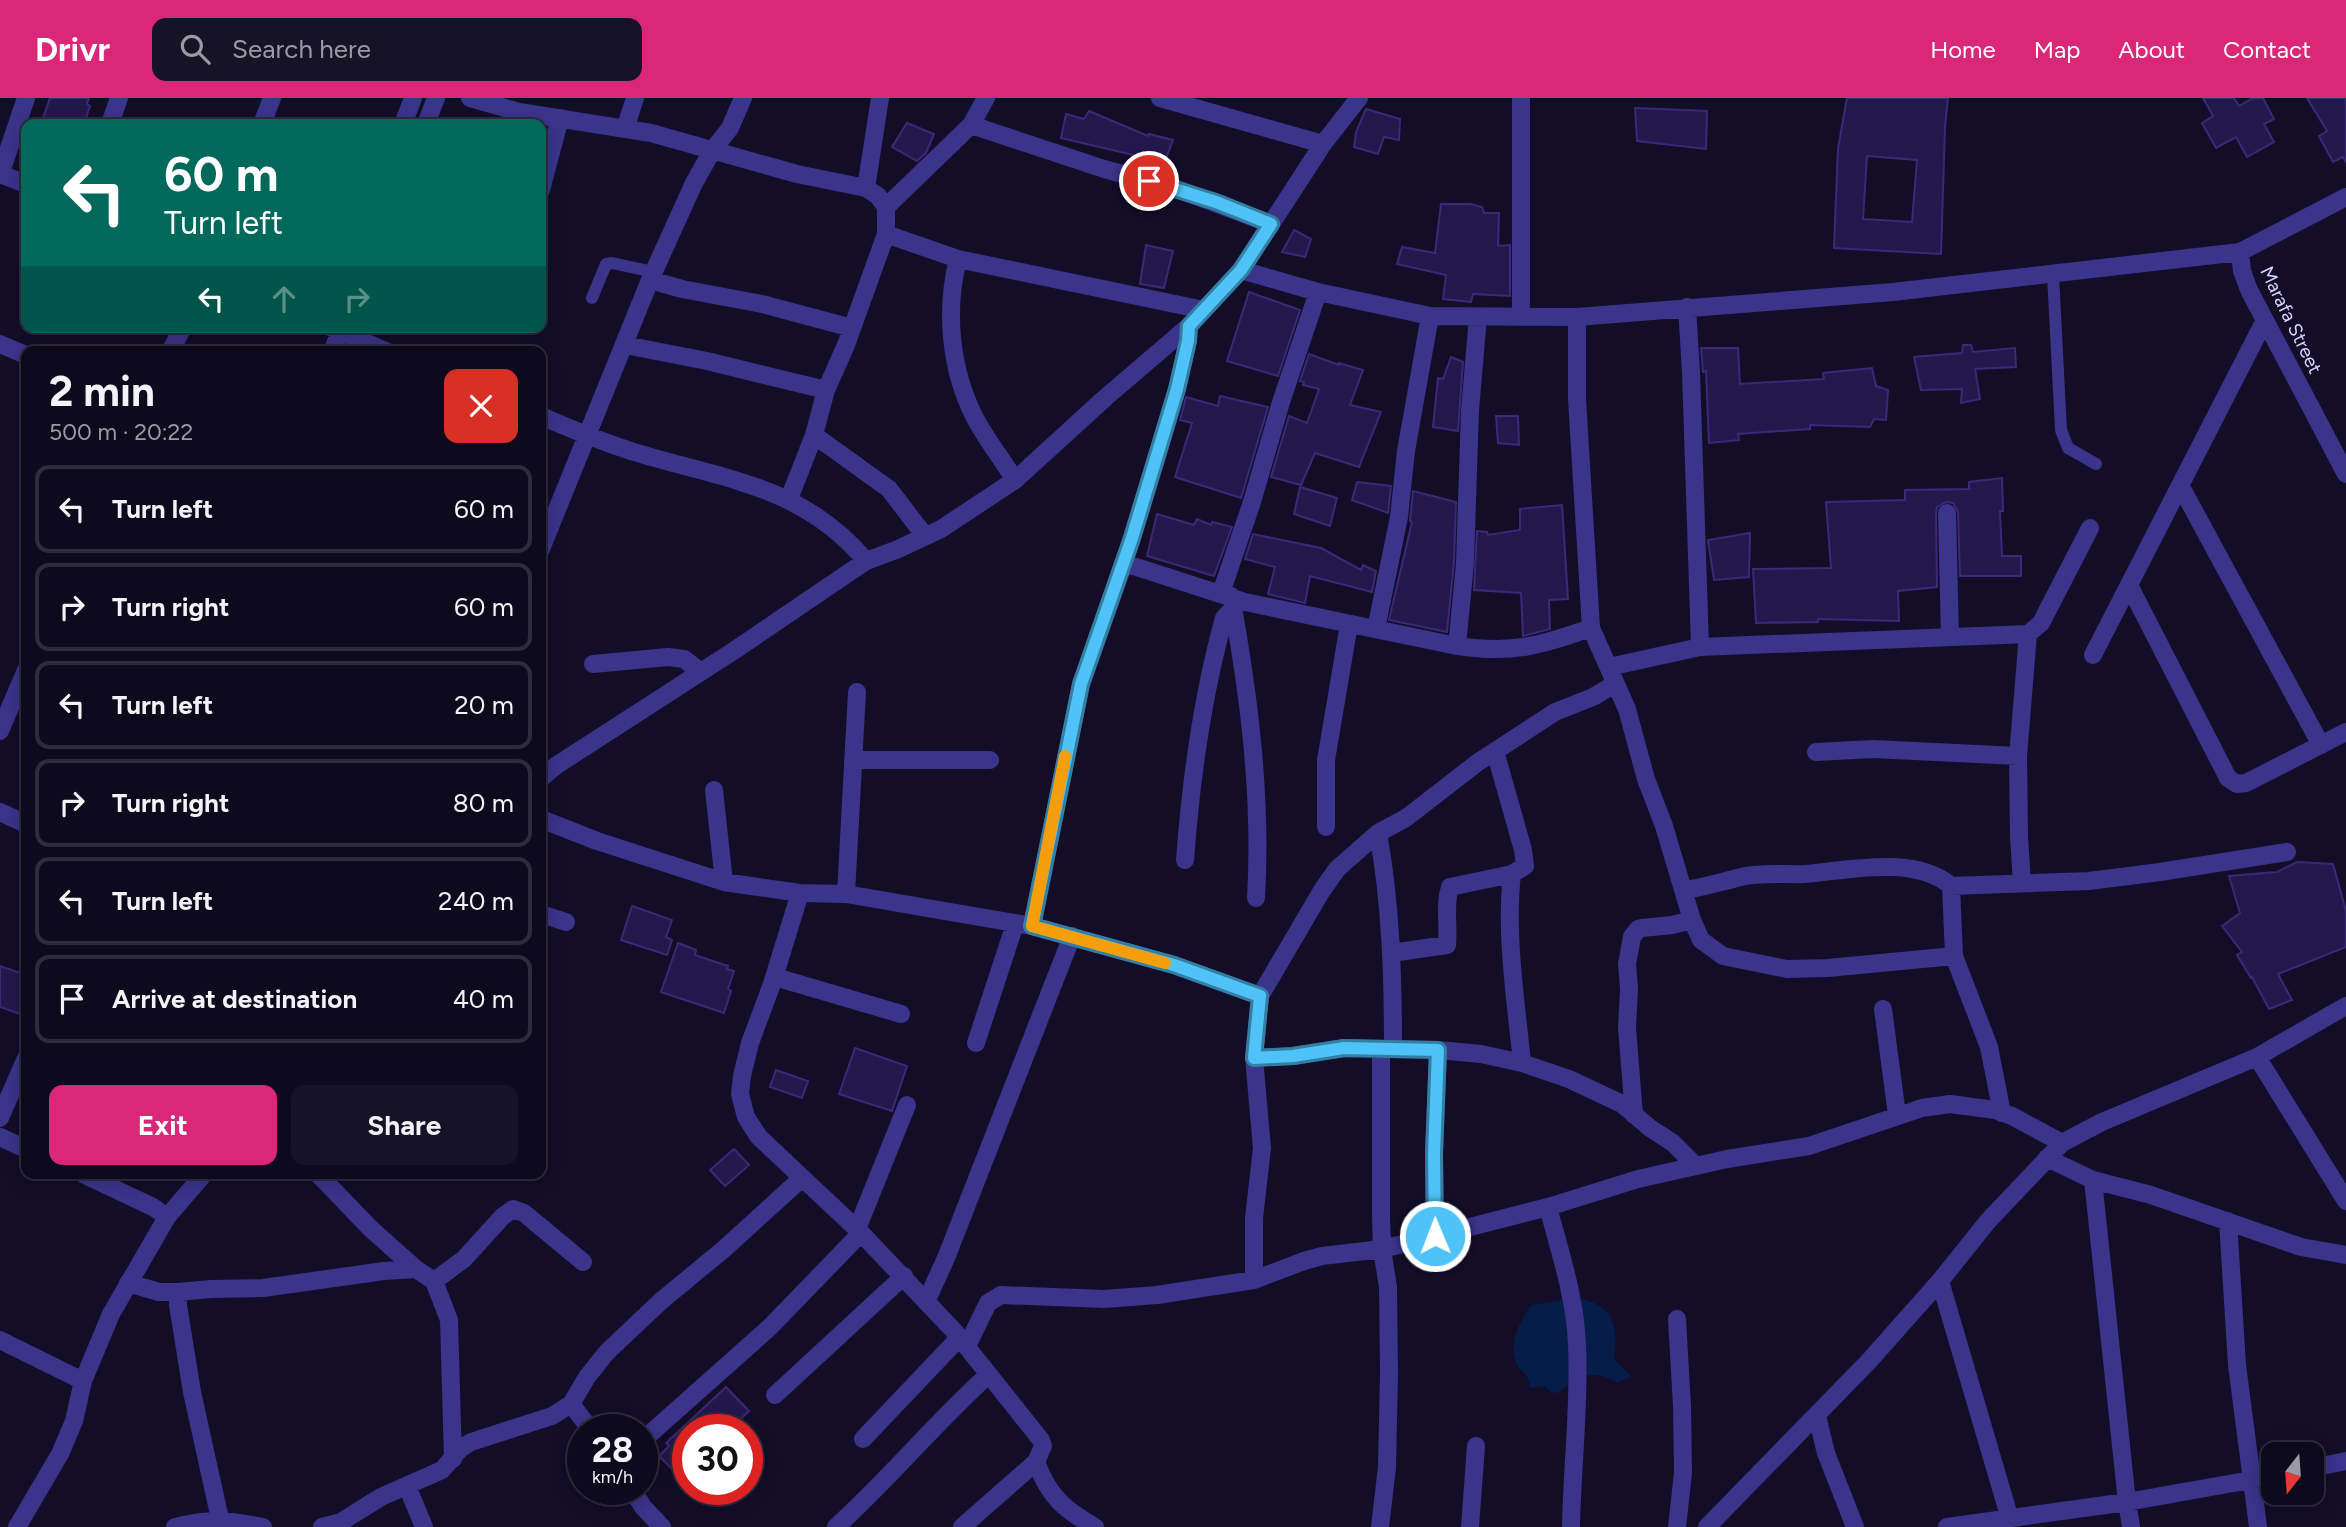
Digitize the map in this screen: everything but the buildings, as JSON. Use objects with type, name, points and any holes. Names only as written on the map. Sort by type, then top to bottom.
[{"type":"street","points":[[21,182],[0,174],[26,98]]},
{"type":"street","points":[[112,119],[119,98]]},
{"type":"street","points":[[264,119],[272,98]]},
{"type":"street","points":[[404,119],[413,98]]},
{"type":"street","points":[[428,119],[436,98]]},
{"type":"street","points":[[470,98],[519,112],[651,134],[844,185],[866,188],[878,196],[886,207],[886,234],[826,390],[814,435],[789,499]]},
{"type":"street","points":[[625,129],[635,98]]},
{"type":"street","points":[[546,536],[652,276],[694,183],[712,151],[730,128],[743,98]]},
{"type":"street","points":[[866,188],[880,98]]},
{"type":"street","points":[[886,207],[971,125],[986,98]]},
{"type":"street","points":[[1160,98],[1323,144]]},
{"type":"street","points":[[546,774],[866,561],[958,519],[993,492],[1015,480],[1189,326],[1241,270],[1323,144],[1359,98]]},
{"type":"street","points":[[1521,98],[1521,317]]},
{"type":"street","points":[[546,170],[559,118]]},
{"type":"street","points":[[971,125],[1104,169],[1172,187],[1271,224]]},
{"type":"street","name":"Marafa Street","points":[[2346,197],[2240,252],[2242,271],[2264,320],[2346,474]]},
{"type":"street","points":[[886,234],[958,259],[1204,310]]},
{"type":"street","points":[[1241,270],[1318,292],[1430,316],[1577,317],[1894,292],[2240,252]]},
{"type":"street","points":[[958,259],[952,284],[953,360],[974,416],[1015,480]]},
{"type":"street","points":[[652,276],[682,289],[762,304],[852,328]]},
{"type":"street","points":[[1185,860],[1190,790],[1202,712],[1228,599],[1281,402],[1318,292]]},
{"type":"street","points":[[1687,307],[1700,647]]},
{"type":"street","points":[[1376,629],[1399,517],[1406,452],[1430,316]]},
{"type":"street","points":[[1457,646],[1465,563],[1470,410],[1478,317]]},
{"type":"street","points":[[1577,317],[1577,399],[1591,628],[1628,709],[1646,779],[1701,940],[1723,956],[1787,969],[1828,968],[1954,956]]},
{"type":"street","points":[[2093,655],[2264,320]]},
{"type":"street","points":[[976,1043],[1023,925],[1081,684],[1124,563],[1177,389],[1189,326]]},
{"type":"street","points":[[344,333],[374,346]]},
{"type":"street","points":[[0,344],[21,353]]},
{"type":"street","points":[[625,345],[826,390]]},
{"type":"street","points":[[546,418],[586,436],[634,452],[757,486],[789,499],[838,531],[866,561]]},
{"type":"street","points":[[814,435],[889,489],[925,536]]},
{"type":"street","points":[[2180,485],[2321,745]]},
{"type":"street","points":[[1947,513],[1950,637]]},
{"type":"street","points":[[1254,1280],[1254,1218],[1262,1148],[1254,1058],[1260,996],[1337,869],[1378,833],[1406,818],[1495,751],[1555,712],[1593,697],[1612,675],[1700,647],[2028,634],[2040,624],[2090,528]]},
{"type":"street","points":[[1124,563],[1228,599],[1457,646],[1486,650],[1523,649],[1591,628]]},
{"type":"street","points":[[2129,585],[2228,778],[2236,784],[2246,783],[2346,732]]},
{"type":"street","points":[[1228,599],[1245,685],[1257,779],[1259,852],[1256,898]]},
{"type":"street","points":[[1326,827],[1326,760],[1349,624]]},
{"type":"street","points":[[2022,883],[2018,756],[2028,634]]},
{"type":"street","points":[[593,664],[668,657],[684,659],[701,672]]},
{"type":"street","points":[[0,731],[21,682]]},
{"type":"street","points":[[846,894],[857,692]]},
{"type":"street","points":[[1816,752],[1873,749],[2018,756]]},
{"type":"street","points":[[1391,953],[1447,945],[1449,929],[1446,900],[1450,887],[1511,874],[1525,866],[1523,850],[1495,751]]},
{"type":"street","points":[[853,760],[990,760]]},
{"type":"street","points":[[714,790],[724,881]]},
{"type":"street","points":[[0,812],[21,822]]},
{"type":"street","points":[[546,822],[724,881],[800,893],[846,894],[1023,925],[1174,965],[1260,996]]},
{"type":"street","points":[[1378,833],[1384,865],[1391,953],[1382,1249],[1388,1287],[1389,1373],[1387,1467],[1380,1527]]},
{"type":"street","points":[[1684,890],[1718,885],[1742,876],[1804,874],[1868,867],[1934,873],[1951,886],[2089,881],[2287,852]]},
{"type":"street","points":[[1511,874],[1514,990],[1521,1063]]},
{"type":"street","points":[[1951,886],[1954,956],[1989,1047],[2002,1112]]},
{"type":"street","points":[[800,893],[775,977],[750,1044],[740,1094],[746,1117],[760,1136],[904,1276],[963,1342],[1041,1440],[1043,1446],[1036,1462],[962,1527]]},
{"type":"street","points":[[546,916],[566,922]]},
{"type":"street","points":[[1634,1115],[1627,1028],[1627,964],[1632,937],[1642,928],[1692,920]]},
{"type":"street","points":[[926,1302],[946,1258],[1072,936]]},
{"type":"street","points":[[775,977],[901,1014]]},
{"type":"street","points":[[1710,1526],[1817,1416],[1940,1281],[1988,1220],[2062,1143],[2102,1122],[2258,1057],[2346,1006]]},
{"type":"street","points":[[1882,1009],[1897,1115]]},
{"type":"street","points":[[1254,1058],[1293,1056],[1344,1048],[1438,1050],[1481,1054],[1521,1063],[1596,1090],[1622,1104],[1673,1143],[1696,1166]]},
{"type":"street","points":[[1435,1236],[1434,1154],[1438,1050]]},
{"type":"street","points":[[2258,1057],[2346,1201]]},
{"type":"street","points":[[0,1118],[21,1070]]},
{"type":"street","points":[[863,1439],[963,1342],[988,1303],[1001,1295],[1104,1299],[1157,1295],[1254,1280],[1322,1256],[1382,1249],[1548,1207],[1638,1179],[1810,1146],[1922,1108],[1950,1104],[2002,1112],[2062,1143]]},
{"type":"street","points":[[658,1427],[770,1327],[859,1231],[907,1105]]},
{"type":"street","points":[[0,1138],[21,1147]]},
{"type":"street","points":[[2047,1158],[2093,1180],[2151,1195],[2301,1247],[2346,1255]]},
{"type":"street","points":[[322,1527],[341,1522],[382,1497],[442,1470],[460,1449],[471,1441],[552,1416],[571,1404],[587,1377],[607,1352],[661,1301],[802,1178]]},
{"type":"street","points":[[94,1179],[153,1207],[167,1217]]},
{"type":"street","points":[[23,1526],[74,1421],[83,1381],[111,1314],[167,1217],[200,1179]]},
{"type":"street","points":[[323,1179],[371,1228],[416,1269],[434,1281],[449,1320],[453,1459]]},
{"type":"street","points":[[2093,1180],[2131,1527]]},
{"type":"street","points":[[1548,1207],[1569,1286],[1577,1340],[1579,1396],[1571,1477],[1571,1527]]},
{"type":"street","points":[[434,1281],[464,1259],[503,1216],[513,1209],[524,1213],[583,1262]]},
{"type":"street","points":[[2228,1221],[2237,1365],[2258,1527]]},
{"type":"street","points":[[128,1283],[159,1292],[263,1288],[384,1270],[416,1269]]},
{"type":"street","points":[[775,1395],[904,1276]]},
{"type":"street","points":[[1940,1281],[2010,1519]]},
{"type":"street","points":[[178,1292],[192,1392],[220,1519]]},
{"type":"street","points":[[1677,1319],[1683,1473],[1677,1527]]},
{"type":"street","points":[[0,1340],[83,1381]]},
{"type":"street","points":[[836,1527],[875,1491],[988,1374]]},
{"type":"street","points":[[571,1404],[579,1414]]},
{"type":"street","points":[[1817,1416],[1826,1453],[1856,1527]]},
{"type":"street","points":[[1470,1527],[1476,1446]]},
{"type":"street","points":[[2324,1466],[2346,1461]]},
{"type":"street","points":[[1036,1462],[1045,1485],[1057,1501],[1094,1527]]},
{"type":"street","points":[[1947,1527],[2127,1502],[2261,1479]]},
{"type":"street","points":[[407,1486],[424,1527]]},
{"type":"street","points":[[642,1505],[662,1527]]},
{"type":"street","points":[[175,1527],[194,1521],[220,1519],[263,1527]]},
{"type":"lane","points":[[592,298],[606,264],[612,262],[652,276]]},
{"type":"lane","points":[[2053,275],[2061,430],[2068,448],[2096,464]]},
{"type":"water","points":[[1576,1298],[1598,1305],[1611,1318],[1615,1336],[1614,1359],[1631,1376],[1618,1383],[1602,1376],[1585,1376],[1574,1380],[1557,1393],[1545,1386],[1530,1388],[1527,1376],[1517,1364],[1513,1349],[1516,1333],[1523,1319],[1531,1305]]},
{"type":"slow traffic","points":[[1065,756],[1032,926],[1165,963]]},
{"type":"route","points":[[1149,181],[1216,202],[1271,224],[1241,270],[1189,326],[1177,389],[1124,563],[1081,684],[1032,926],[1174,965],[1260,996],[1254,1058],[1293,1056],[1344,1048],[1438,1050],[1434,1154],[1435,1236]]}]
